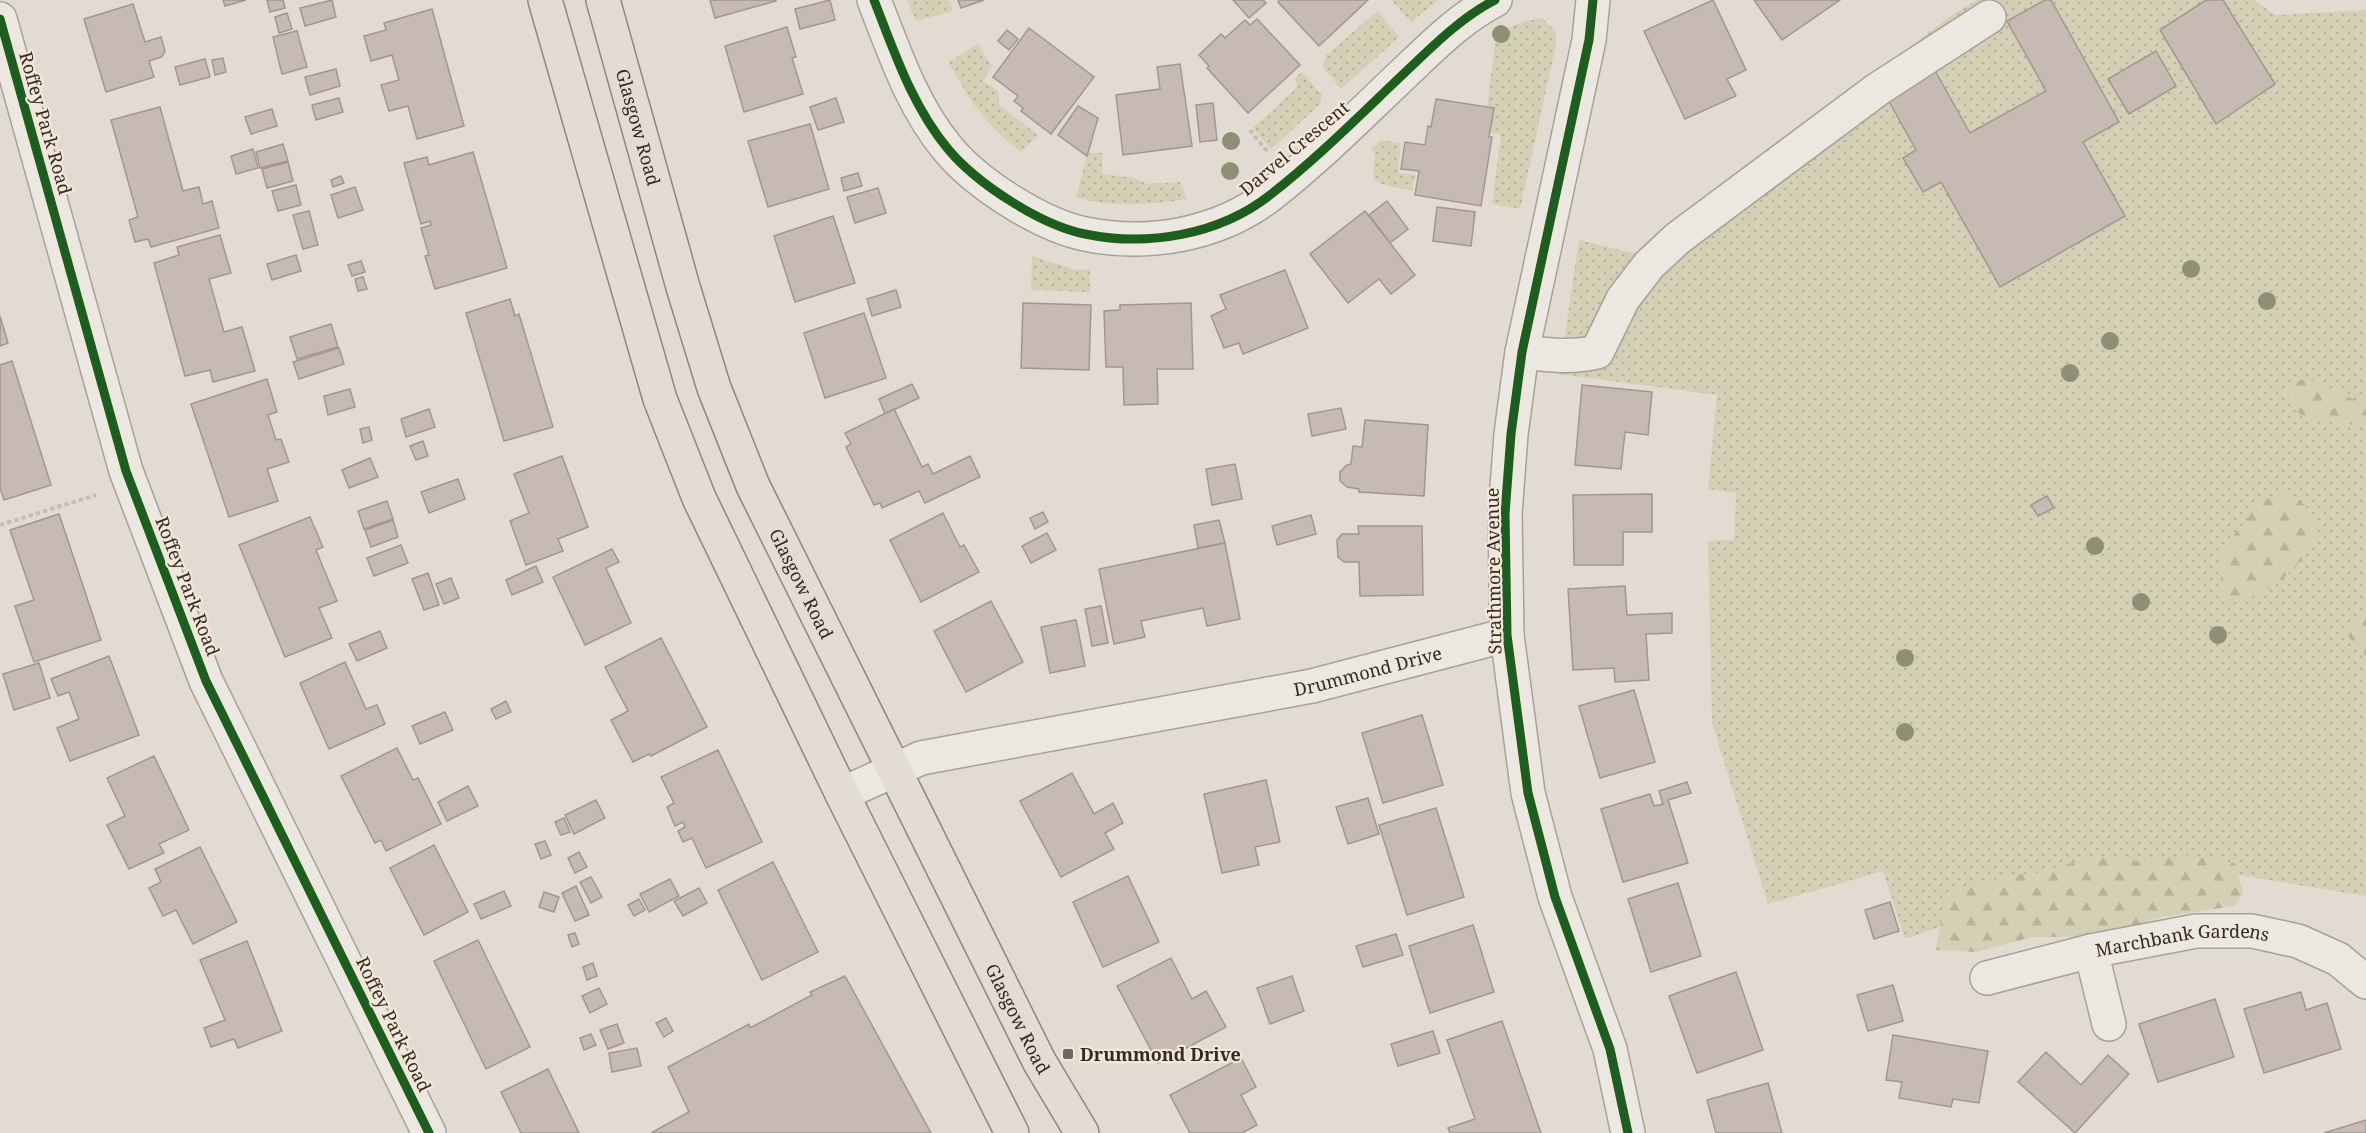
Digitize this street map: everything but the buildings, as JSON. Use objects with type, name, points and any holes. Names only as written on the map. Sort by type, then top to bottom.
[{"type":"main road","points":[[545,0],[660,399],[699,498],[842,794],[1012,1133]]},
{"type":"main road","name":"Glasgow Road","points":[[603,0],[683,287],[714,388],[753,486],[892,770],[1039,1061],[1082,1133]]},
{"type":"street","name":"Darvel Crescent","points":[[874,0],[915,100],[948,149],[980,181],[1032,214],[1083,234],[1121,238],[1162,237],[1201,230],[1245,211],[1268,197],[1356,119],[1427,51],[1474,11],[1495,0]]},
{"type":"street","name":"Strathmore Avenue","points":[[1593,0],[1590,40],[1522,352],[1511,434],[1505,514],[1507,635],[1528,793],[1555,897],[1610,1049],[1628,1133]]},
{"type":"street","points":[[1522,352],[1557,357],[1577,357],[1597,352],[1623,299],[1649,266],[1678,238],[1878,89],[1989,17]]},
{"type":"street","name":"Roffey Park Road","points":[[0,19],[131,484],[206,681],[429,1133]]},
{"type":"street","name":"Drummond Drive","points":[[842,794],[921,758],[1312,686],[1507,635]]},
{"type":"street","name":"Marchbank Gardens","points":[[1987,978],[2091,951],[2196,931],[2253,931],[2298,941],[2338,959],[2366,982]]},
{"type":"street","points":[[2091,951],[2109,1024]]},
{"type":"path","points":[[1250,130],[1271,157]]},
{"type":"path","points":[[0,525],[131,484]]},
{"type":"green space","points":[[907,0],[947,0],[953,11],[916,21]]},
{"type":"green space","points":[[1391,0],[1438,0],[1411,22]]},
{"type":"green space","points":[[1977,0],[2254,0],[2275,15],[2366,10],[2366,896],[2181,866],[2013,902],[1905,939],[1883,871],[1768,904],[1712,723],[1708,541],[1734,540],[1736,493],[1708,489],[1717,395],[1559,374],[1579,240],[1637,254],[1952,15]]},
{"type":"green space","points":[[1378,11],[1399,37],[1341,89],[1323,67],[1326,55]]},
{"type":"green space","points":[[1542,18],[1556,32],[1556,45],[1520,209],[1492,204],[1501,135],[1490,132],[1487,108],[1495,43],[1508,28]]},
{"type":"green space","points":[[978,44],[992,66],[983,81],[998,91],[999,105],[1038,135],[1021,152],[979,112],[949,62]]},
{"type":"green space","points":[[1302,72],[1322,95],[1320,104],[1271,149],[1253,128],[1296,88],[1297,83],[1294,79]]},
{"type":"green space","points":[[1381,140],[1401,143],[1398,173],[1415,175],[1412,191],[1381,184],[1373,178],[1375,155],[1371,149]]},
{"type":"green space","points":[[1088,153],[1102,153],[1102,174],[1135,178],[1147,184],[1180,182],[1187,199],[1159,203],[1118,204],[1076,197]]},
{"type":"green space","points":[[1032,256],[1073,269],[1090,270],[1090,292],[1031,290]]},
{"type":"green space","points":[[2307,378],[2366,405],[2366,423],[2358,425],[2322,421],[2300,413],[2292,406],[2289,396],[2290,383]]},
{"type":"green space","points":[[2289,491],[2305,506],[2313,521],[2317,536],[2309,549],[2293,569],[2264,591],[2239,603],[2222,598],[2220,560],[2227,543],[2262,501]]},
{"type":"green space","points":[[2366,610],[2366,656],[2345,633]]},
{"type":"green space","points":[[2191,855],[2235,863],[2243,892],[2234,906],[2162,917],[2120,930],[2077,937],[2032,937],[1976,952],[1935,950],[1948,891],[2016,875],[2039,873],[2090,857],[2141,861]]},
{"type":"cycle path","points":[[874,0],[897,58],[924,115],[948,149],[975,176],[1011,201],[1049,222],[1085,234],[1133,239],[1182,234],[1228,220],[1250,209],[1287,182],[1319,154],[1444,36],[1468,16],[1495,0]]},
{"type":"cycle path","points":[[1593,0],[1589,40],[1522,352],[1511,434],[1505,514],[1507,635],[1528,793],[1555,897],[1610,1049],[1628,1133]]},
{"type":"cycle path","points":[[0,19],[126,471],[206,681],[429,1133]]},
{"type":"place","name":"Drummond Drive","points":[[1068,1054]]}]
